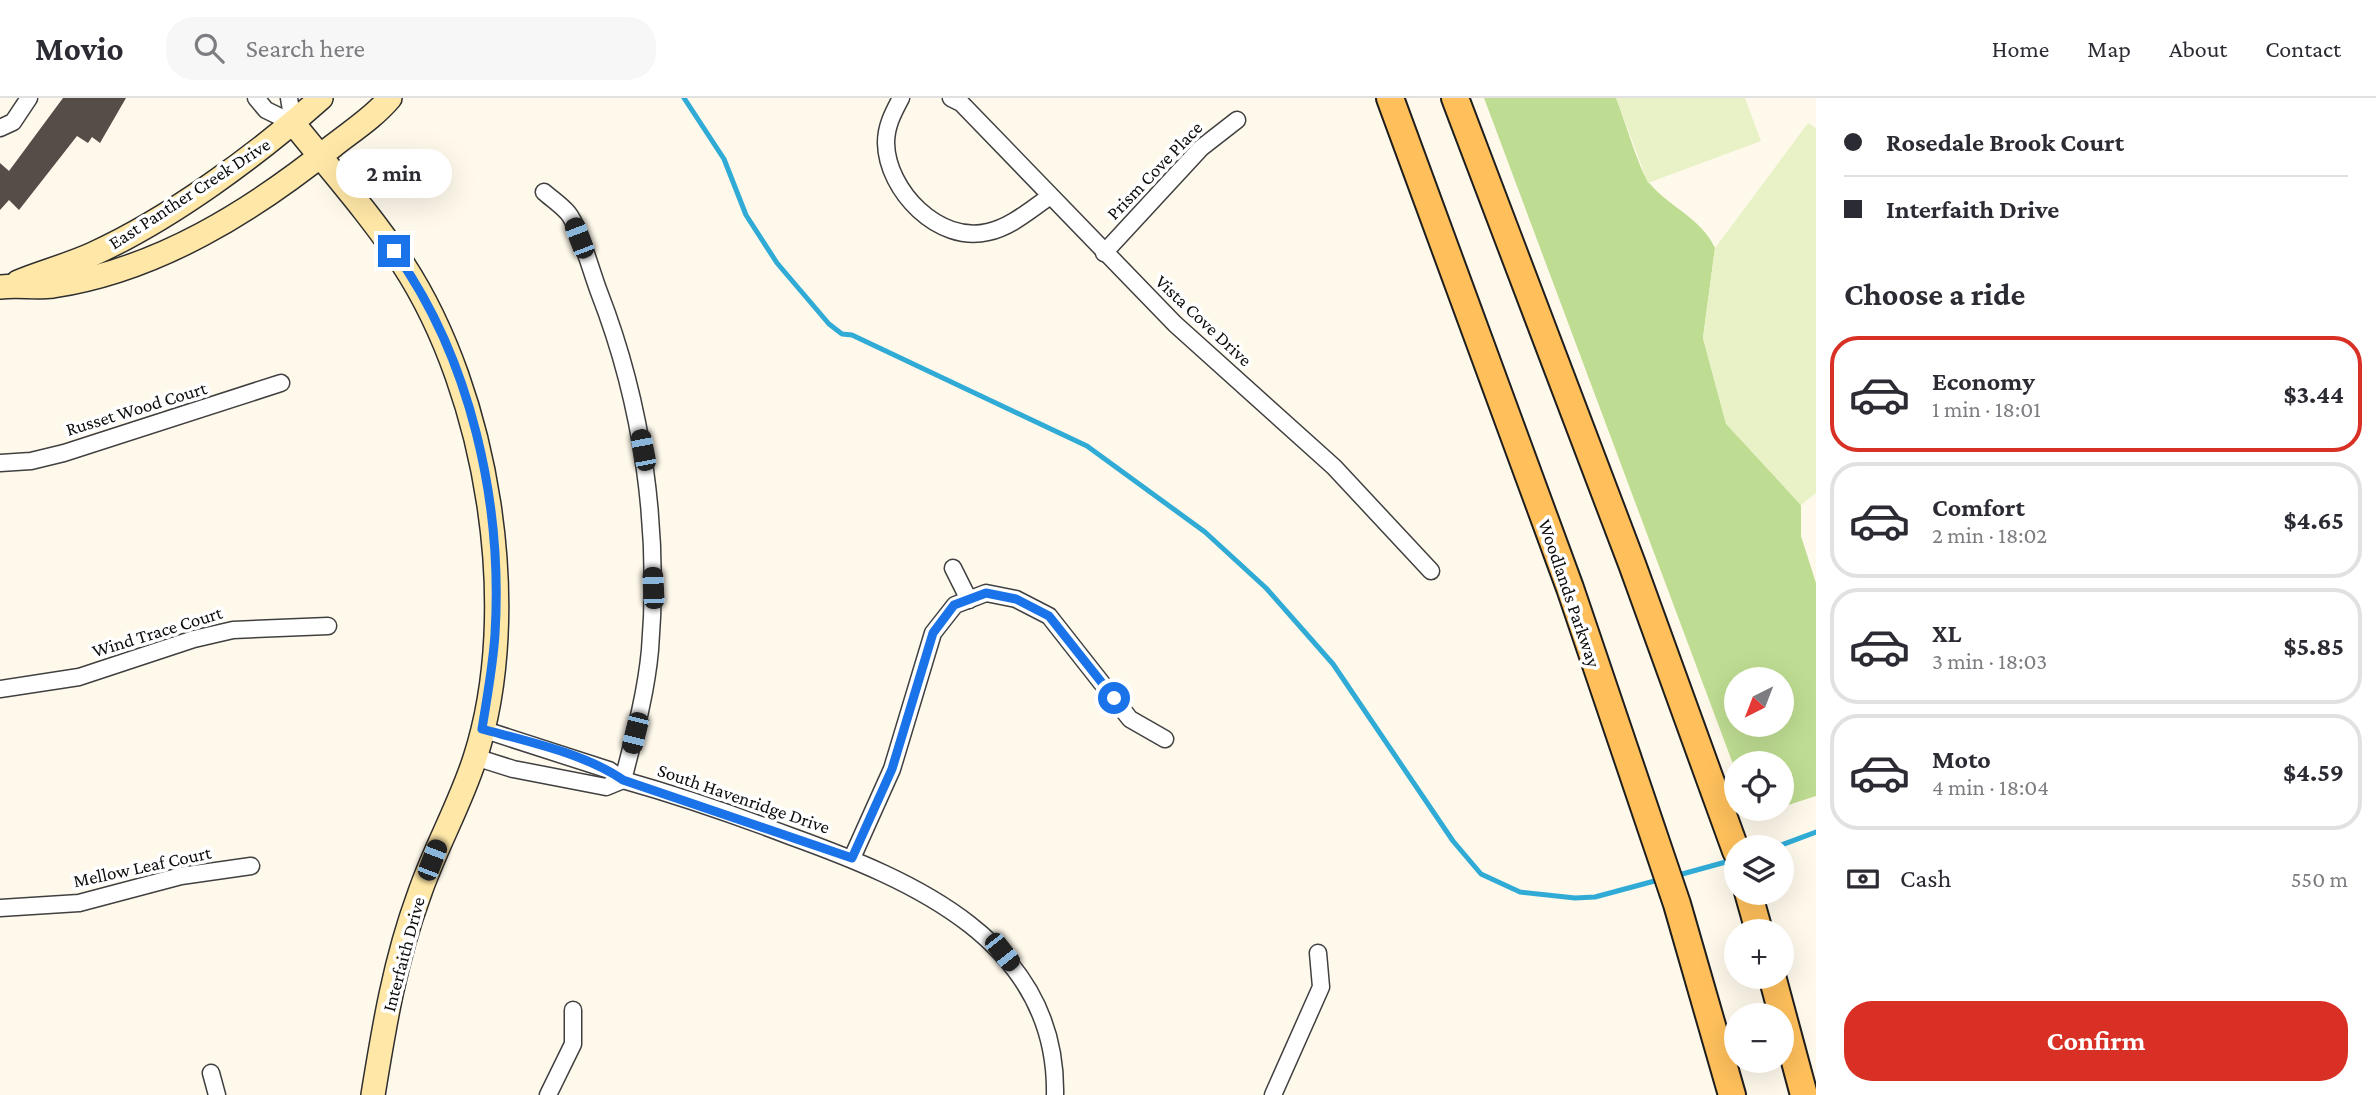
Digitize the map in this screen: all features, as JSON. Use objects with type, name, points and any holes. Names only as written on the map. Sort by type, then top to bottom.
[{"type":"main road","name":"Woodlands Parkway","points":[[1390,98],[1570,588],[1676,904],[1732,1095]]},
{"type":"main road","points":[[1455,98],[1632,564],[1730,835]]},
{"type":"main road","points":[[1775,989],[1804,1095]]},
{"type":"street","points":[[0,128],[13,122],[29,98]]},
{"type":"street","points":[[256,98],[266,110],[293,123]]},
{"type":"street","points":[[289,98],[293,123]]},
{"type":"street","name":"East Panther Creek Drive","points":[[4,287],[92,255],[132,233],[197,193],[293,123],[321,98]]},
{"type":"street","name":"East Panther Creek Drive","points":[[4,287],[52,286],[146,260],[218,228],[320,157],[390,98]]},
{"type":"street","points":[[901,98],[889,121],[886,144],[890,166],[898,184],[928,217],[944,228],[964,233],[987,232],[1012,223],[1049,197]]},
{"type":"street","name":"Vista Cove Drive","points":[[959,100],[1049,197],[1175,324],[1334,467],[1431,571]]},
{"type":"street","name":"Prism Cove Place","points":[[1104,253],[1201,148],[1237,120]]},
{"type":"street","name":"Interfaith Drive","points":[[293,123],[384,238],[422,296],[449,354],[472,420],[484,466],[495,573],[495,634],[482,729],[475,757],[418,897],[400,954],[390,991],[373,1095]]},
{"type":"street","points":[[544,192],[570,215],[606,309],[631,392],[643,450],[653,588],[650,652],[641,709],[623,780]]},
{"type":"street","name":"Russet Wood Court","points":[[0,463],[31,461],[64,453],[281,383]]},
{"type":"street","points":[[953,568],[969,600]]},
{"type":"street","points":[[852,858],[892,769],[933,633],[954,605],[986,593],[1016,599],[1049,616],[1130,719],[1165,739]]},
{"type":"street","name":"Wind Trace Court","points":[[0,689],[79,677],[233,629],[328,626]]},
{"type":"street","name":"South Havenridge Drive","points":[[482,729],[609,770],[623,780],[852,858],[928,895],[981,933],[1002,952],[1026,985],[1043,1022],[1051,1050],[1055,1095]]},
{"type":"street","name":"South Havenridge Drive","points":[[475,757],[513,769],[606,787],[623,780]]},
{"type":"street","name":"Mellow Leaf Court","points":[[0,908],[79,903],[181,876],[251,866]]},
{"type":"street","points":[[1273,1095],[1321,987],[1318,953]]},
{"type":"street","points":[[548,1095],[573,1044],[573,1010]]},
{"type":"street","points":[[211,1073],[217,1095]]},
{"type":"green space","points":[[1484,98],[1616,98],[1650,184],[1694,221],[1715,248],[1703,338],[1726,423],[1801,505],[1801,536],[1816,583],[1816,796],[1794,803],[1794,751],[1728,751]]},
{"type":"green space","points":[[1616,98],[1745,98],[1761,141],[1648,183]]},
{"type":"green space","points":[[1808,123],[1816,128],[1816,493],[1801,505],[1726,424],[1703,338],[1715,248]]},
{"type":"building","points":[[63,98],[126,98],[100,143],[92,137],[88,143],[77,136],[19,210],[9,200],[0,210],[0,163],[9,171]]},
{"type":"waterway","points":[[684,98],[724,159],[746,215],[777,263],[829,324],[842,334],[852,335],[1087,446],[1205,532],[1266,588],[1333,664],[1453,841],[1481,874],[1520,892],[1575,898],[1595,897],[1662,879]]},
{"type":"waterway","points":[[1794,840],[1816,832]]},
{"type":"waterway","points":[[1675,876],[1724,862]]},
{"type":"route","points":[[394,251],[422,296],[449,354],[472,420],[484,466],[495,573],[495,634],[482,729],[529,742],[609,770],[623,780],[673,794],[852,858],[892,769],[933,633],[954,605],[986,593],[1016,599],[1049,616],[1114,698]]}]
